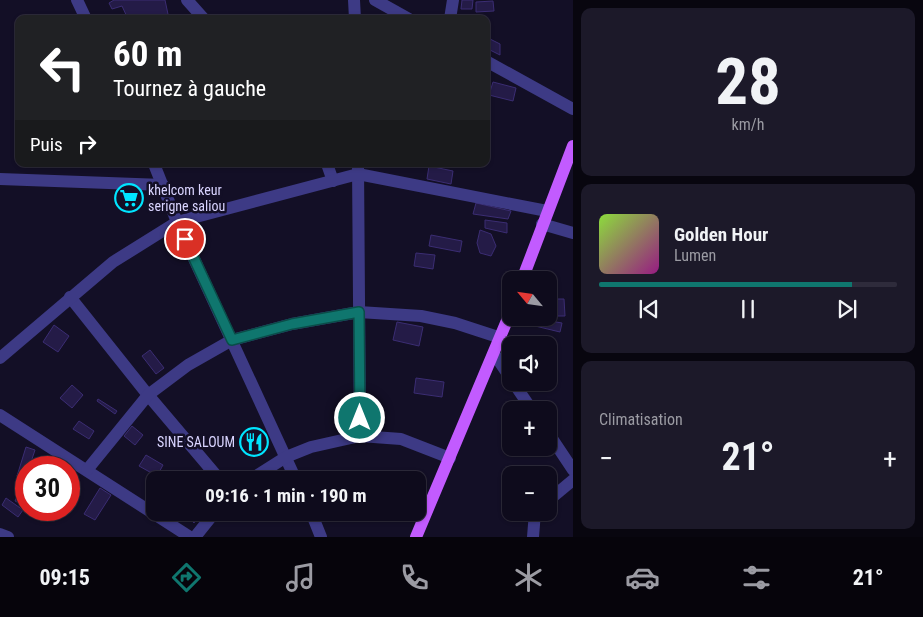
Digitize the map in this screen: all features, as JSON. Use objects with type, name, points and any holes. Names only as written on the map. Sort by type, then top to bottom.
[{"type":"main road","points":[[525,271],[573,146]]},
{"type":"main road","points":[[416,537],[505,326]]},
{"type":"street","points":[[77,0],[84,15]]},
{"type":"street","points":[[354,0],[355,15]]},
{"type":"street","points":[[375,0],[402,15]]},
{"type":"street","points":[[451,15],[453,0]]},
{"type":"street","points":[[490,63],[573,109]]},
{"type":"street","points":[[155,167],[177,222],[292,471]]},
{"type":"street","points":[[328,167],[333,181]]},
{"type":"street","points":[[0,358],[113,262],[177,222],[333,181],[358,169],[547,210]]},
{"type":"street","points":[[358,169],[360,436]]},
{"type":"street","points":[[0,179],[163,185]]},
{"type":"street","points":[[542,224],[573,233]]},
{"type":"street","points":[[70,297],[148,395],[212,471]]},
{"type":"street","points":[[87,470],[148,395],[188,365],[232,340],[292,324],[359,312],[421,316],[455,323],[501,338]]},
{"type":"street","points":[[494,355],[502,366]]},
{"type":"street","points":[[0,415],[190,537]]},
{"type":"street","points":[[264,471],[286,457],[311,447],[360,436],[401,439],[450,458]]},
{"type":"street","points":[[557,442],[568,453],[573,470]]},
{"type":"street","points":[[557,493],[573,480]]},
{"type":"street","points":[[195,537],[207,521]]},
{"type":"street","points":[[315,521],[322,537]]},
{"type":"street","points":[[532,537],[534,521]]},
{"type":"street","points":[[0,534],[8,537]]},
{"type":"building","points":[[114,0],[165,0],[168,15],[126,15],[122,6],[112,9],[109,3]]},
{"type":"building","points":[[462,0],[473,0],[472,9],[461,9]]},
{"type":"building","points":[[493,1],[494,11],[476,12],[476,2]]},
{"type":"building","points":[[490,39],[500,44],[500,55],[490,50]]},
{"type":"building","points":[[493,82],[516,88],[513,101],[490,95]]},
{"type":"building","points":[[429,167],[453,171],[451,184],[427,179]]},
{"type":"building","points":[[476,203],[511,211],[508,219],[473,214]]},
{"type":"building","points":[[485,220],[507,223],[507,233],[485,228]]},
{"type":"building","points":[[480,230],[491,234],[496,246],[491,256],[480,253],[477,243]]},
{"type":"building","points":[[431,235],[462,241],[460,252],[429,246]]},
{"type":"building","points":[[416,253],[435,255],[433,269],[414,266]]},
{"type":"building","points":[[558,299],[564,299],[565,316],[558,316]]},
{"type":"building","points":[[397,322],[423,327],[419,346],[393,340]]},
{"type":"building","points":[[558,322],[562,323],[560,332],[535,326],[558,326]]},
{"type":"building","points":[[54,325],[69,336],[58,352],[43,342]]},
{"type":"building","points":[[150,350],[164,368],[156,374],[142,356]]},
{"type":"building","points":[[416,378],[444,382],[442,397],[414,393]]},
{"type":"building","points":[[72,385],[83,395],[72,408],[60,398]]},
{"type":"building","points":[[98,399],[117,411],[115,414],[97,401]]},
{"type":"building","points":[[79,421],[94,431],[89,439],[73,429]]},
{"type":"building","points":[[132,426],[143,435],[135,445],[124,436]]},
{"type":"building","points":[[26,447],[35,450],[33,456],[23,456]]},
{"type":"building","points":[[146,455],[163,465],[160,471],[148,471],[139,466]]},
{"type":"building","points":[[100,488],[111,495],[95,520],[84,514]]},
{"type":"building","points":[[6,498],[15,504],[15,515],[2,505]]},
{"type":"place","name":"khelcom keur serigne saliou","points":[[129,198]]},
{"type":"place","name":"SINE SALOUM","points":[[254,442]]},
{"type":"route","points":[[185,239],[232,340],[292,324],[359,312],[360,418]]}]
